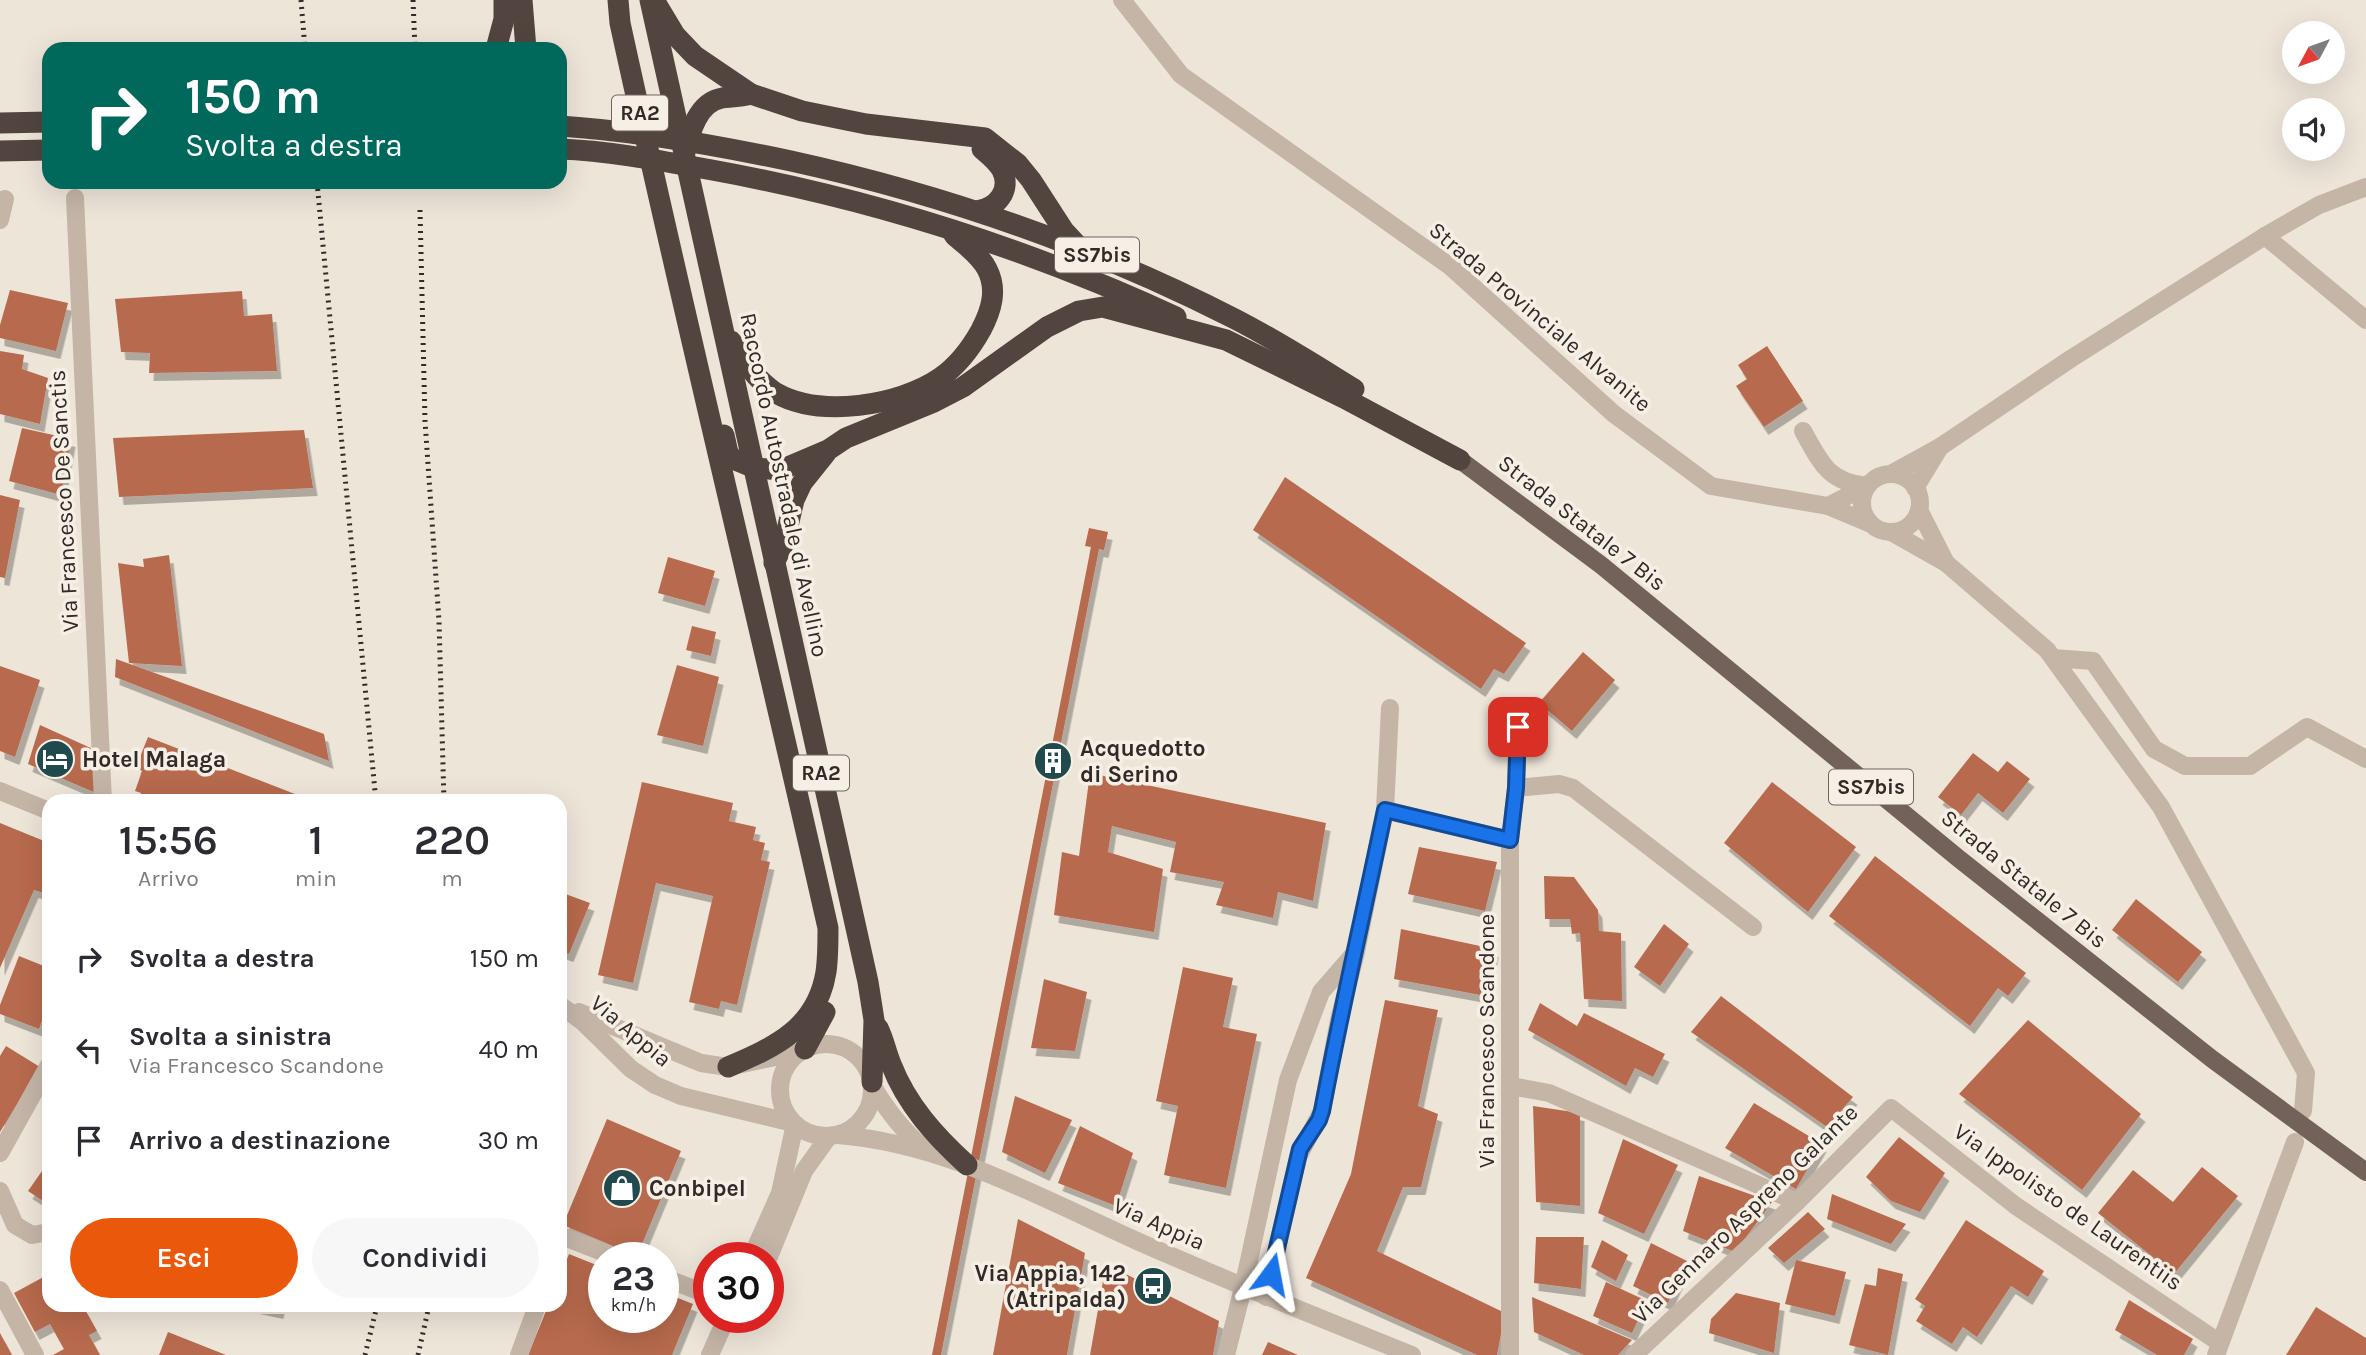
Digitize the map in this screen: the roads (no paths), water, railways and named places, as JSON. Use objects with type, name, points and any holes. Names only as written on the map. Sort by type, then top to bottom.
[{"type":"highway","points":[[498,42],[504,0]]},
{"type":"highway","points":[[522,0],[525,42]]},
{"type":"highway","name":"RA2","points":[[618,0],[620,23],[714,443],[755,604],[828,928]]},
{"type":"highway","points":[[652,0],[674,34],[695,56],[751,94],[802,111],[866,124],[985,138],[1018,164],[1078,247]]},
{"type":"highway","name":"Raccordo Autostradale di Avellino","points":[[652,0],[868,982],[874,1020]]},
{"type":"highway","points":[[685,153],[691,130],[702,110],[710,102],[751,94]]},
{"type":"highway","points":[[0,123],[42,122]]},
{"type":"highway","name":"SS7bis","points":[[570,127],[666,136],[857,176],[977,211],[1078,247],[1237,320],[1352,388],[1460,460]]},
{"type":"highway","points":[[960,135],[994,159],[1002,171],[1005,183],[1003,195],[996,204],[987,210],[977,211]]},
{"type":"highway","name":"SS7bis","points":[[567,149],[672,162],[760,178],[852,200],[944,227],[1069,271],[1226,340],[1344,398],[1460,460]]},
{"type":"highway","points":[[0,151],[42,150]]},
{"type":"highway","points":[[665,225],[684,265],[729,453],[740,464],[755,468],[780,470],[828,450],[846,438],[916,410],[963,387],[1027,340],[1079,311],[1103,307],[1226,340]]},
{"type":"highway","points":[[722,326],[751,372],[778,393],[795,401],[812,405],[845,406],[908,394],[939,379],[964,355],[991,309],[993,297],[988,271],[978,256],[944,227]]},
{"type":"highway","points":[[774,563],[802,483],[828,450]]},
{"type":"highway","points":[[801,1051],[835,995],[838,984],[839,956],[836,941],[828,928]]},
{"type":"highway","points":[[728,1067],[768,1050],[799,1028],[811,1013],[820,995],[826,972],[828,928]]},
{"type":"highway","points":[[872,1085],[874,1020]]},
{"type":"highway","points":[[874,1020],[883,1038],[890,1063],[914,1108],[941,1141],[967,1165]]},
{"type":"main road","name":"Strada Statale 7 Bis","points":[[1460,460],[1601,565],[1958,858],[2212,1059],[2322,1137],[2366,1172]]},
{"type":"street","name":"Strada Provinciale Alvanite","points":[[1122,0],[1181,75],[1451,267],[1614,414],[1711,486],[1828,506],[1871,524]]},
{"type":"street","points":[[1891,474],[1940,447],[2072,358],[2265,236],[2319,205],[2366,187]]},
{"type":"street","name":"Via Francesco De Sanctis","points":[[75,198],[103,794]]},
{"type":"street","points":[[0,220],[5,199]]},
{"type":"street","points":[[2265,236],[2366,320]]},
{"type":"street","points":[[1803,431],[1832,474],[1847,484],[1867,486]]},
{"type":"street","points":[[1916,488],[1940,447]]},
{"type":"street","points":[[1828,506],[1882,475],[1900,476],[1916,488],[1919,510],[1946,563]]},
{"type":"street","points":[[1867,486],[1862,501],[1866,517],[1871,524],[1891,532],[1946,563],[2047,650],[2161,807],[2306,1073],[2303,1111]]},
{"type":"street","points":[[1891,532],[1908,526],[1919,510]]},
{"type":"street","points":[[2053,658],[2093,661],[2154,749],[2185,766],[2250,766],[2307,727],[2366,759]]},
{"type":"street","points":[[1266,1297],[1302,1146],[1322,1111],[1339,1020],[1356,952],[1385,810],[1390,708]]},
{"type":"street","name":"Via Francesco Scandone","points":[[1510,1355],[1510,840],[1516,788],[1518,727]]},
{"type":"street","points":[[1516,788],[1559,784],[1573,788],[1753,927]]},
{"type":"street","points":[[0,791],[42,808]]},
{"type":"street","points":[[1385,810],[1510,840]]},
{"type":"street","points":[[1226,1355],[1288,1080],[1321,992],[1356,952]]},
{"type":"street","name":"Via Appia","points":[[567,1008],[701,1063],[728,1067],[801,1051],[819,1044],[845,1048],[858,1056],[867,1068],[872,1085],[887,1110],[904,1131],[927,1151]]},
{"type":"street","name":"Via Appia","points":[[567,1010],[583,1022],[631,1069],[655,1085],[681,1096],[794,1124],[806,1132],[871,1137],[927,1151],[967,1165],[1243,1288],[1412,1355]]},
{"type":"street","points":[[758,1242],[780,1193],[794,1124],[784,1110],[780,1086],[787,1064],[801,1051]]},
{"type":"street","points":[[0,1153],[42,1078]]},
{"type":"street","points":[[775,1242],[804,1171],[833,1136],[850,1130],[860,1122],[868,1111],[872,1085]]},
{"type":"street","points":[[1511,1086],[1549,1093],[1797,1202]]},
{"type":"street","name":"Via Gennaro Aspreno Galante","points":[[1634,1355],[1797,1202],[1891,1108]]},
{"type":"street","name":"Via Ippolisto de Laurentiis","points":[[1891,1108],[2016,1206],[2218,1349]]},
{"type":"street","points":[[2218,1349],[2295,1142]]},
{"type":"street","points":[[1273,1143],[1302,1146]]},
{"type":"street","points":[[0,1191],[15,1225],[32,1235],[42,1234]]},
{"type":"street","points":[[567,1238],[588,1246]]},
{"type":"street","points":[[0,1290],[35,1355]]},
{"type":"street","points":[[519,1355],[535,1312]]},
{"type":"street","points":[[710,1355],[717,1333]]},
{"type":"railway","points":[[301,0],[304,42]]},
{"type":"railway","points":[[413,0],[415,42]]},
{"type":"railway","points":[[318,189],[375,794]]},
{"type":"railway","points":[[420,210],[425,421],[439,621],[444,794]]},
{"type":"railway","points":[[365,1355],[376,1312]]},
{"type":"railway","points":[[418,1355],[428,1312]]},
{"type":"place","name":"Hotel Malaga","points":[[55,759]]},
{"type":"place","name":"Acquedotto di Serino","points":[[1053,761]]},
{"type":"place","name":"Conbipel","points":[[622,1188]]},
{"type":"place","name":"Via Appia, 142 (Atripalda)","points":[[1153,1286]]}]
